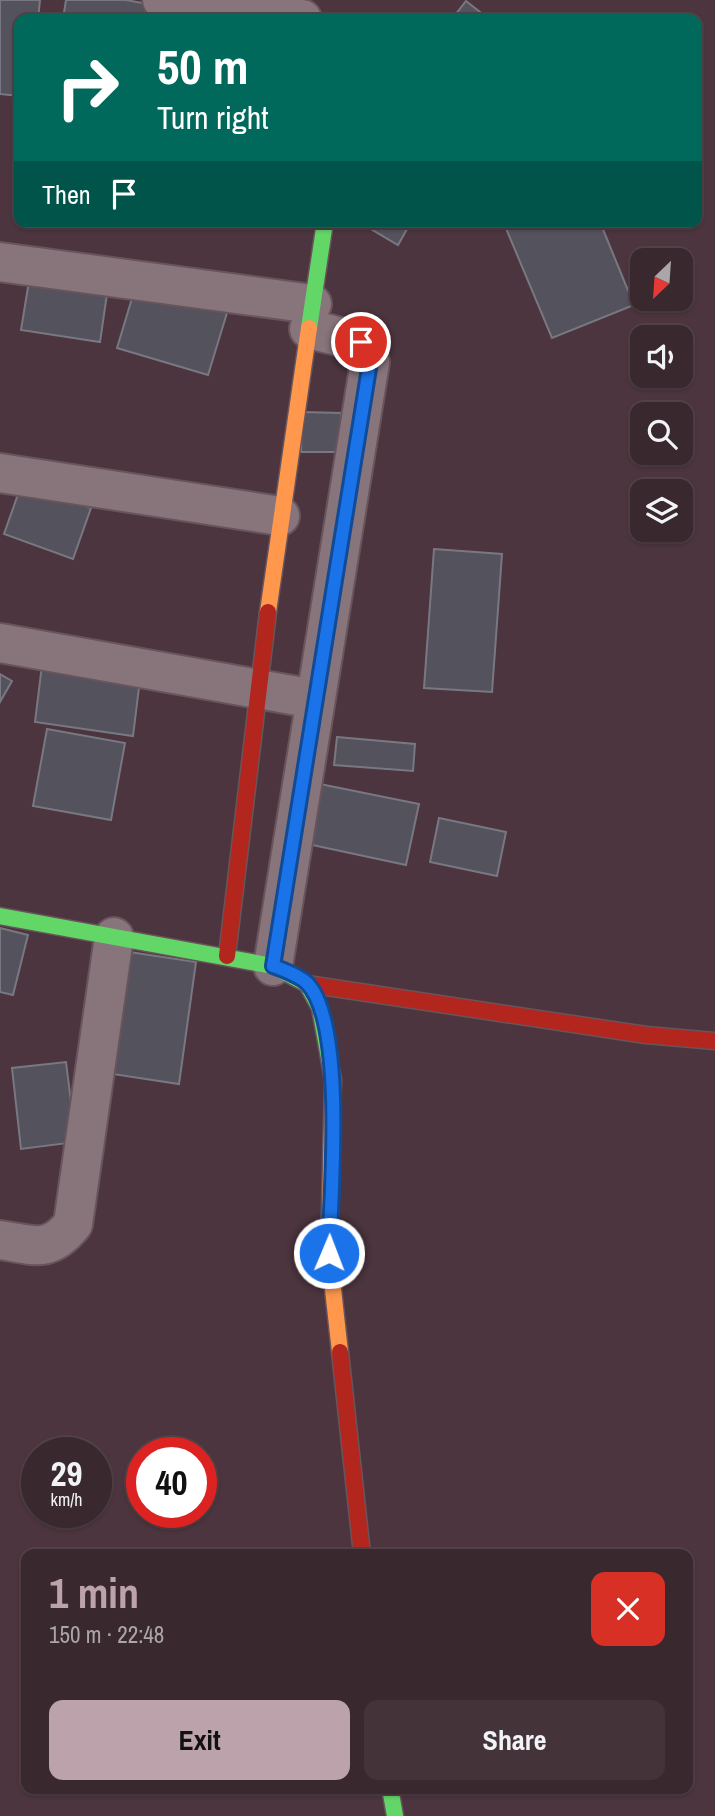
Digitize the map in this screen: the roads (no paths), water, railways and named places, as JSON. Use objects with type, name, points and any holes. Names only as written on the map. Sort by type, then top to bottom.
[{"type":"street","points":[[162,0],[265,14]]},
{"type":"street","points":[[227,956],[280,516],[324,228]]},
{"type":"street","points":[[0,262],[311,316],[361,342],[370,362],[273,966]]},
{"type":"street","points":[[0,473],[280,516]]},
{"type":"street","points":[[0,643],[314,699]]},
{"type":"street","points":[[0,916],[273,966],[307,984],[646,1035],[715,1041]]},
{"type":"street","points":[[0,1240],[41,1246],[60,1240],[73,1224],[114,937]]},
{"type":"street","points":[[307,984],[320,1008],[333,1070],[329,1253],[361,1549]]},
{"type":"street","points":[[391,1794],[395,1816]]}]
